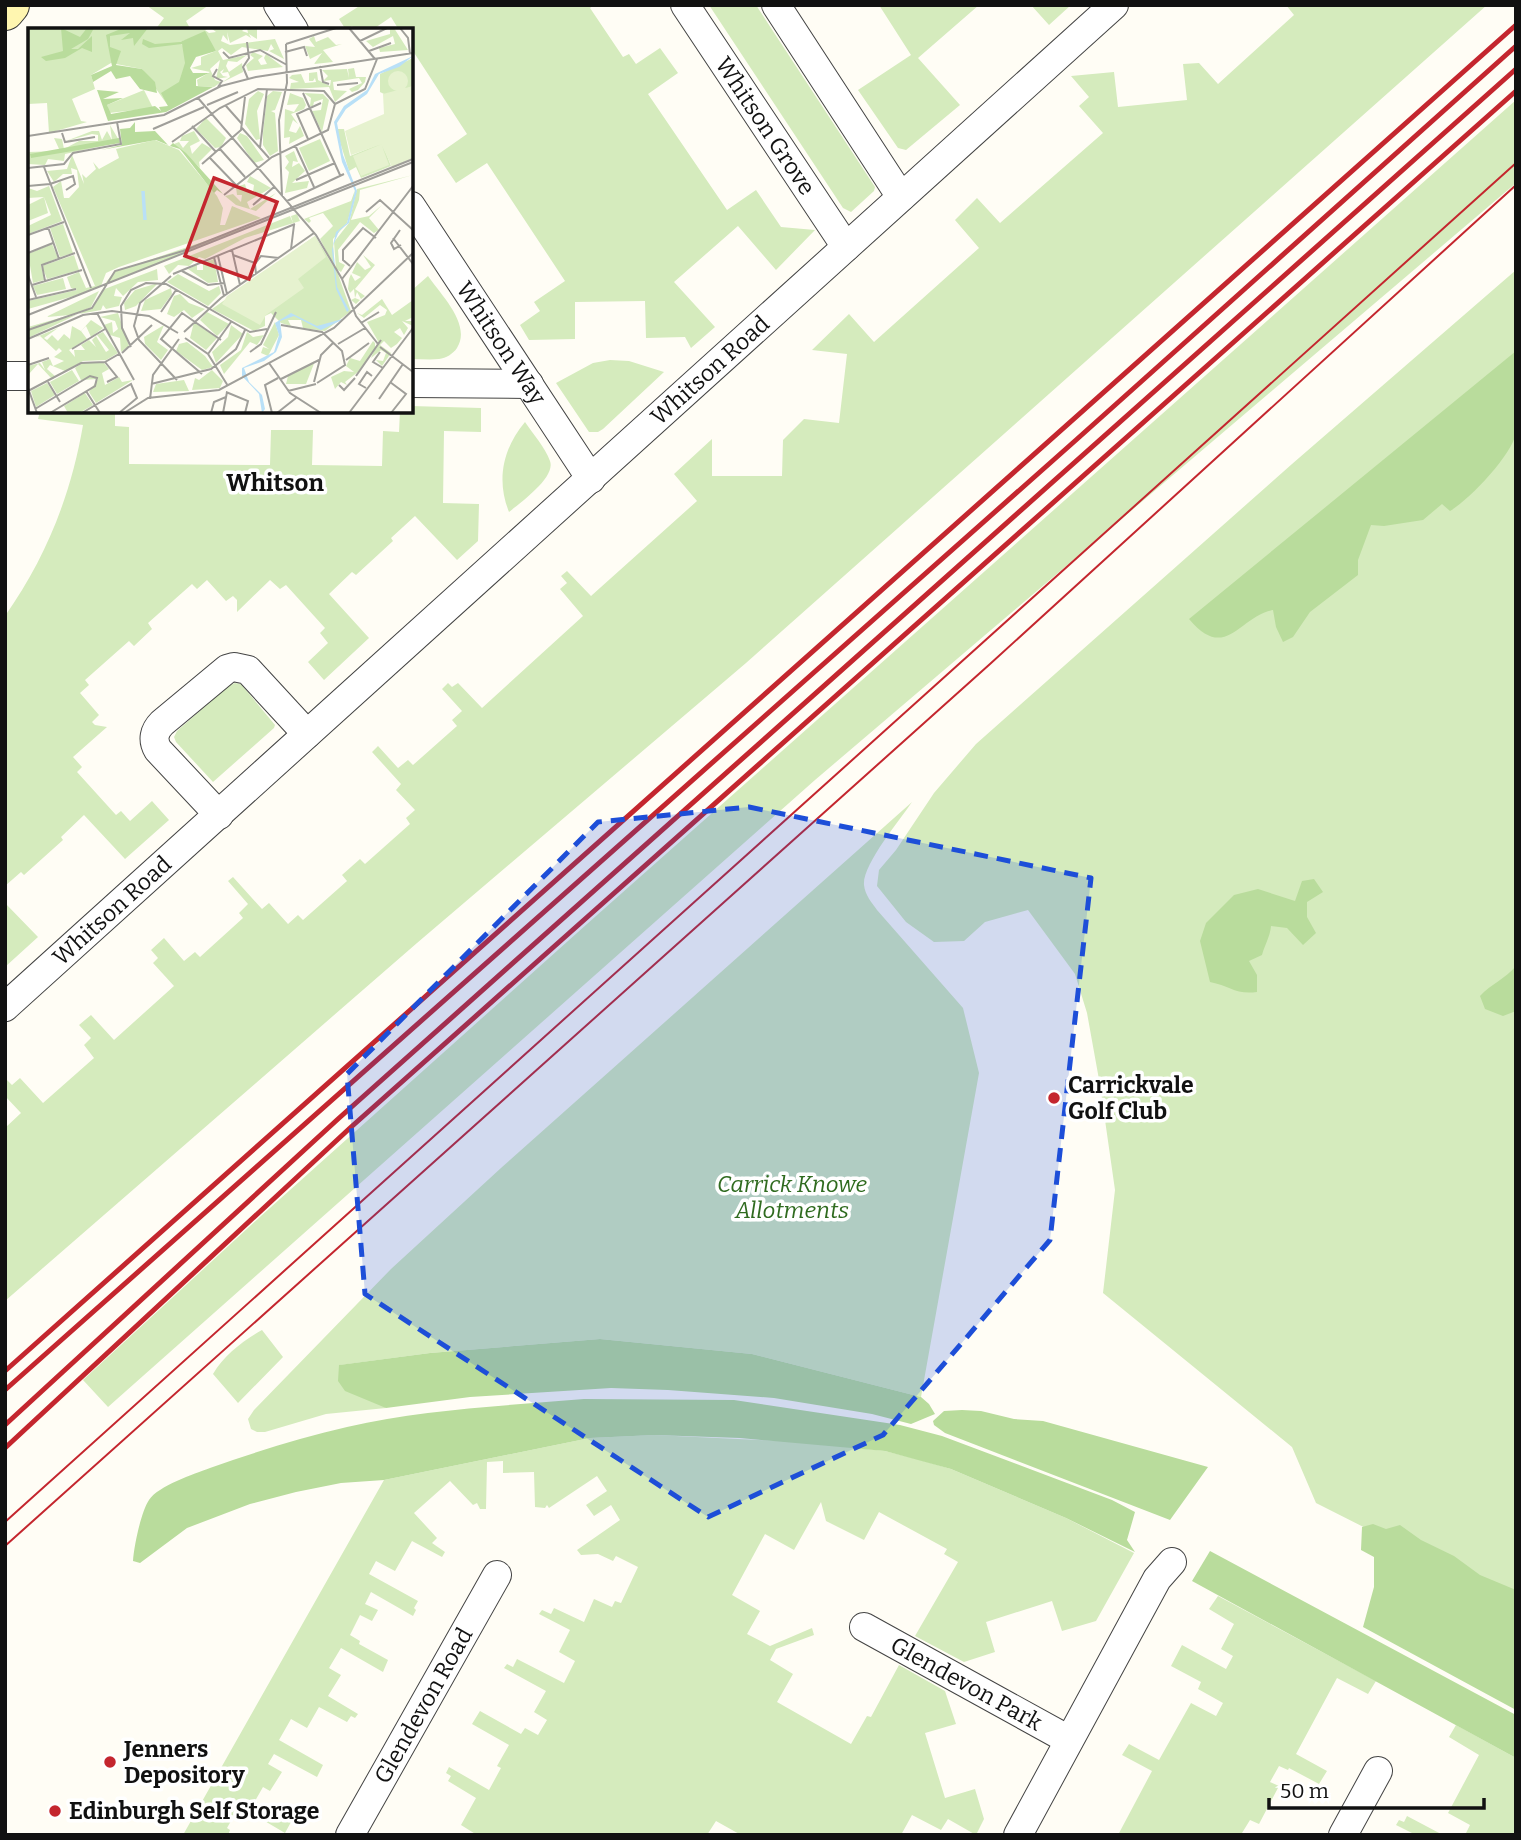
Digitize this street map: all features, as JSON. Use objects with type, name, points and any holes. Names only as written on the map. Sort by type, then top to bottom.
[{"type":"street","points":[[5,11],[9,5]]},
{"type":"street","points":[[278,5],[293,28]]},
{"type":"street","name":"Whitson Grove","points":[[685,5],[846,247]]},
{"type":"street","points":[[776,5],[901,197]]},
{"type":"street","name":"Whitson Road","points":[[5,1007],[1114,5]]},
{"type":"street","name":"Whitson Way","points":[[413,209],[591,479]]},
{"type":"street","points":[[5,376],[28,376]]},
{"type":"street","points":[[413,383],[529,384]]},
{"type":"street","points":[[219,815],[158,750],[154,739],[155,732],[162,723],[227,669],[234,667],[248,670],[307,734]]},
{"type":"street","name":"Glendevon Park","points":[[1018,1835],[1157,1579],[1172,1562]]},
{"type":"street","name":"Glendevon Road","points":[[349,1835],[497,1575]]},
{"type":"street","name":"Glendevon Park","points":[[864,1628],[1069,1740]]},
{"type":"street","points":[[1343,1835],[1378,1771]]},
{"type":"highlighted area","points":[[749,807],[1091,878],[1050,1240],[883,1435],[708,1517],[365,1294],[347,1074],[598,822]]},
{"type":"green space","points":[[146,5],[209,5],[186,21],[190,28],[156,28],[164,18]]},
{"type":"green space","points":[[361,5],[594,5],[590,8],[623,57],[629,54],[636,64],[660,48],[678,73],[648,94],[727,210],[756,190],[781,227],[815,230],[776,270],[738,226],[674,282],[715,327],[691,348],[685,337],[646,338],[645,301],[575,302],[575,339],[529,340],[520,325],[540,311],[534,302],[565,281],[487,163],[456,183],[437,155],[467,134],[413,51],[413,28],[398,28],[391,17],[375,28],[345,28],[339,19]]},
{"type":"green space","points":[[709,5],[756,5],[875,187],[851,212],[843,208]]},
{"type":"green space","points":[[879,5],[979,5],[918,58],[960,105],[906,150],[898,148],[858,90],[911,55]]},
{"type":"green space","points":[[1031,5],[1071,5],[1049,25]]},
{"type":"green space","points":[[1286,5],[1487,5],[746,663],[417,943],[5,1301],[5,1128],[21,1113],[5,1096],[5,1078],[12,1085],[20,1078],[43,1103],[94,1058],[84,1045],[91,1038],[79,1025],[91,1015],[114,1040],[174,986],[153,963],[158,958],[151,950],[164,938],[184,961],[195,952],[200,957],[243,918],[239,913],[248,904],[228,881],[233,877],[262,909],[269,903],[288,924],[298,915],[303,920],[347,881],[342,875],[360,859],[365,864],[410,824],[406,818],[415,810],[396,790],[401,784],[372,752],[378,746],[398,768],[408,760],[413,765],[457,726],[452,720],[462,711],[442,689],[448,683],[452,687],[458,683],[482,708],[583,616],[560,589],[567,583],[561,576],[567,571],[591,596],[697,501],[674,474],[712,439],[712,476],[782,476],[783,440],[804,419],[839,423],[847,354],[812,350],[849,314],[874,342],[979,248],[955,220],[977,198],[1000,223],[1103,133],[1079,106],[1089,97],[1071,76],[1114,72],[1118,107],[1187,100],[1183,64],[1199,63],[1218,84],[1294,15]]},
{"type":"green space","points":[[1516,100],[1516,183],[815,780],[108,1407],[83,1380],[261,1216],[587,924]]},
{"type":"green space","points":[[1516,270],[1516,1604],[1316,1503],[1292,1447],[1103,1293],[1115,1190],[1087,1013],[1075,974],[1028,910],[985,922],[964,941],[934,942],[906,922],[877,886],[879,870],[896,850],[934,793],[976,744]]},
{"type":"green space","points":[[428,276],[458,319],[461,339],[457,348],[444,358],[413,359],[413,289]]},
{"type":"green space","points":[[1516,351],[1517,413],[1513,442],[1489,476],[1458,505],[1450,511],[1442,504],[1423,520],[1384,526],[1371,525],[1358,560],[1358,575],[1310,612],[1293,637],[1283,642],[1276,627],[1273,610],[1261,614],[1223,637],[1213,637],[1189,619]]},
{"type":"green space","points":[[629,361],[664,372],[603,429],[589,432],[556,383],[593,363]]},
{"type":"green space","points":[[413,406],[481,408],[481,432],[444,431],[443,503],[479,504],[478,541],[457,560],[415,516],[391,538],[393,541],[356,575],[352,572],[329,594],[369,638],[324,680],[308,662],[328,643],[320,633],[325,628],[286,585],[280,589],[270,580],[237,612],[237,600],[233,596],[226,601],[207,580],[197,589],[192,584],[148,623],[152,629],[134,646],[129,641],[85,680],[89,685],[80,693],[99,715],[92,722],[107,727],[73,757],[82,767],[77,772],[116,815],[121,811],[130,821],[152,801],[169,820],[125,859],[84,815],[61,837],[63,840],[24,875],[21,872],[5,886],[5,616],[33,572],[55,525],[72,476],[83,425],[38,419],[40,413],[115,413],[115,426],[129,427],[129,464],[270,465],[271,430],[313,430],[312,465],[382,466],[383,431],[399,432],[400,413],[413,413]]},
{"type":"green space","points":[[525,422],[545,451],[550,467],[543,482],[509,512],[503,488],[504,465],[511,443]]},
{"type":"green space","points":[[241,684],[275,725],[213,782],[174,737],[177,731],[228,686]]},
{"type":"green space","name":"Carrick Knowe Allotments","points":[[912,802],[875,855],[865,876],[864,885],[877,910],[963,1008],[979,1073],[921,1397],[752,1354],[600,1339],[430,1353],[340,1365],[386,1408],[326,1414],[265,1432],[251,1429],[248,1419],[254,1410],[391,1269]]},
{"type":"green space","points":[[1314,879],[1323,892],[1307,902],[1307,917],[1316,933],[1303,945],[1287,928],[1271,926],[1262,955],[1249,961],[1257,975],[1257,992],[1238,991],[1210,982],[1200,941],[1206,923],[1234,895],[1258,889],[1295,901],[1302,881]]},
{"type":"green space","points":[[5,903],[38,937],[5,967]]},
{"type":"green space","points":[[1516,966],[1516,1011],[1503,1016],[1485,1009],[1480,996]]},
{"type":"green space","points":[[262,1330],[283,1357],[238,1403],[213,1374],[234,1349]]},
{"type":"green space","points":[[600,1339],[752,1354],[921,1397],[935,1414],[911,1424],[872,1414],[774,1398],[611,1388],[470,1397],[386,1408],[345,1391],[338,1381],[339,1365],[430,1353]]},
{"type":"green space","points":[[584,1399],[734,1400],[900,1425],[942,1436],[1112,1500],[1135,1512],[1127,1540],[1135,1552],[1066,1518],[951,1469],[885,1451],[740,1438],[654,1435],[590,1438],[384,1480],[341,1483],[296,1492],[250,1504],[187,1528],[140,1563],[133,1561],[138,1529],[149,1500],[168,1485],[210,1468],[295,1441],[376,1421],[465,1409]]},
{"type":"green space","points":[[962,1410],[1043,1421],[1208,1467],[1170,1520],[945,1433],[934,1425],[933,1421],[944,1411]]},
{"type":"green space","points":[[654,1435],[804,1442],[885,1451],[951,1469],[1066,1518],[1134,1553],[1096,1621],[1062,1631],[1052,1601],[986,1622],[995,1652],[964,1662],[915,1636],[958,1562],[944,1554],[947,1549],[879,1512],[864,1540],[826,1521],[821,1502],[794,1550],[765,1534],[732,1595],[760,1611],[747,1634],[770,1646],[812,1628],[814,1635],[776,1649],[770,1660],[793,1674],[777,1702],[851,1744],[867,1716],[871,1717],[899,1665],[945,1691],[956,1724],[925,1733],[945,1798],[975,1789],[984,1819],[976,1835],[948,1819],[941,1830],[912,1815],[901,1835],[741,1835],[716,1821],[707,1835],[477,1835],[461,1825],[476,1798],[448,1781],[451,1776],[446,1773],[449,1767],[489,1790],[501,1768],[497,1766],[509,1745],[472,1724],[480,1711],[521,1734],[525,1728],[538,1735],[547,1720],[534,1712],[546,1691],[504,1668],[507,1664],[513,1667],[517,1659],[564,1683],[575,1661],[559,1652],[570,1630],[539,1614],[542,1610],[551,1614],[554,1608],[584,1622],[594,1599],[612,1607],[615,1601],[621,1603],[638,1567],[616,1556],[613,1561],[598,1554],[581,1555],[577,1550],[620,1520],[611,1505],[594,1516],[586,1505],[607,1491],[597,1476],[549,1508],[547,1505],[545,1508],[535,1507],[534,1472],[503,1473],[503,1461],[487,1462],[486,1509],[480,1509],[477,1503],[473,1505],[450,1481],[414,1513],[437,1538],[432,1543],[445,1552],[442,1557],[412,1541],[395,1571],[376,1561],[369,1574],[418,1601],[414,1608],[416,1610],[413,1616],[371,1592],[365,1604],[378,1610],[372,1621],[360,1615],[350,1635],[360,1641],[359,1644],[388,1660],[383,1672],[341,1648],[329,1668],[341,1675],[328,1696],[358,1714],[355,1718],[351,1716],[347,1722],[319,1707],[307,1728],[291,1719],[279,1740],[323,1765],[317,1777],[274,1754],[268,1764],[282,1772],[270,1791],[263,1787],[255,1801],[291,1822],[285,1833],[251,1813],[247,1818],[236,1812],[227,1828],[230,1830],[228,1835],[183,1835],[384,1480],[590,1438]]},
{"type":"green space","points":[[1373,1524],[1386,1529],[1400,1525],[1421,1540],[1454,1556],[1480,1575],[1516,1590],[1516,1710],[1363,1627],[1374,1587],[1374,1557],[1361,1550],[1362,1527]]},
{"type":"green space","points":[[1210,1551],[1516,1715],[1516,1758],[1192,1581]]},
{"type":"green space","points":[[1218,1596],[1376,1681],[1368,1694],[1337,1678],[1296,1754],[1327,1771],[1319,1784],[1289,1768],[1288,1770],[1279,1766],[1270,1782],[1279,1786],[1259,1824],[1250,1820],[1242,1833],[1244,1835],[1118,1835],[1152,1771],[1122,1755],[1129,1744],[1159,1760],[1191,1703],[1216,1716],[1223,1703],[1198,1689],[1201,1682],[1171,1666],[1182,1645],[1226,1669],[1233,1656],[1221,1649],[1234,1624],[1209,1609]]},
{"type":"green space","points":[[1456,1725],[1516,1758],[1516,1835],[1465,1835],[1470,1825],[1448,1813],[1479,1755],[1449,1737]]},
{"type":"green space","points":[[1407,1816],[1443,1835],[1416,1835],[1396,1825],[1399,1820],[1404,1822]]},
{"type":"tram line","points":[[5,1522],[1516,163]]},
{"type":"tram line","points":[[5,1546],[990,664],[1516,185]]},
{"type":"railway","points":[[5,1371],[1516,25]]},
{"type":"railway","points":[[5,1390],[1516,46]]},
{"type":"railway","points":[[5,1425],[338,1119],[1516,69]]},
{"type":"railway","points":[[5,1448],[350,1128],[1516,91]]},
{"type":"place","name":"Carrickvale Golf Club","points":[[1054,1098]]},
{"type":"place","name":"Jenners Depository","points":[[110,1762]]},
{"type":"place","name":"Edinburgh Self Storage","points":[[55,1811]]},
{"type":"district","name":"Whitson","points":[[275,483]]}]
